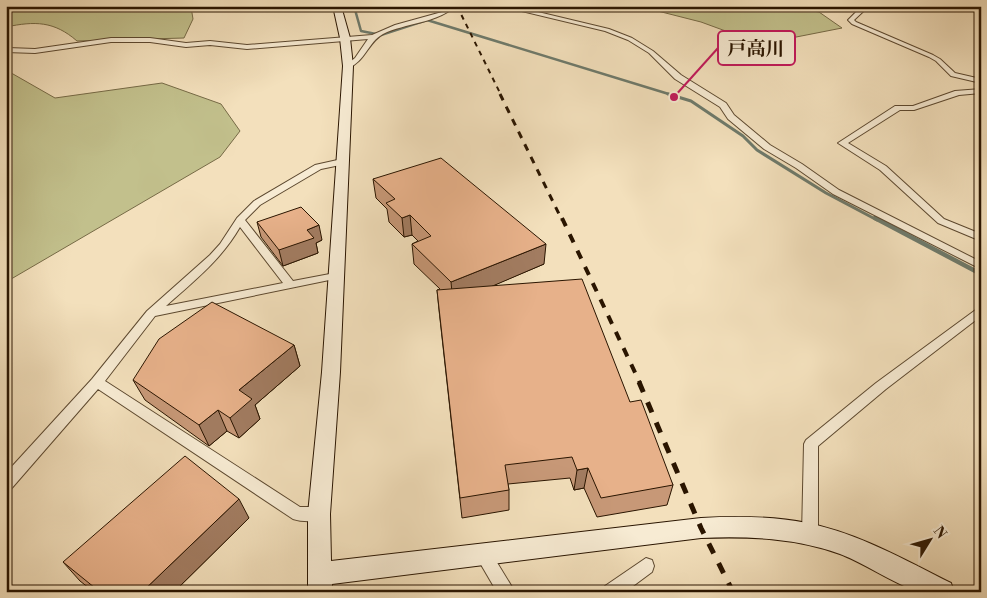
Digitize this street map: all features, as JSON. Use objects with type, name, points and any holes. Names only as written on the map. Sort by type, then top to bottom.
[{"type":"street","points":[[337,6],[345,38],[348,66],[331,372],[319,514],[320,583],[484,556],[701,528],[753,527],[810,535],[855,550],[942,592]]},
{"type":"street","points":[[348,66],[358,60],[374,37],[383,32],[444,13],[452,6]]},
{"type":"street","points":[[504,6],[606,30],[630,39],[651,52],[678,78],[723,105],[731,117],[767,147],[850,199],[981,266]]},
{"type":"street","points":[[866,6],[851,20],[854,23],[938,60],[953,75],[981,81]]},
{"type":"street","points":[[8,50],[35,51],[111,40],[150,40],[186,45],[210,42],[247,47],[374,37]]},
{"type":"street","points":[[981,91],[958,93],[914,108],[898,108],[842,143],[883,168],[941,221],[981,238]]},
{"type":"street","points":[[6,484],[97,382],[151,314],[224,246],[240,220],[270,194],[327,163],[342,162]]},
{"type":"street","points":[[240,220],[289,284]]},
{"type":"street","points":[[151,314],[335,276]]},
{"type":"street","points":[[810,535],[810,444],[895,375],[981,310]]},
{"type":"street","points":[[97,382],[298,514],[319,514]]},
{"type":"street","points":[[484,556],[507,592]]},
{"type":"street","points":[[611,592],[646,566]]},
{"type":"shaded area","points":[[6,6],[188,6],[191,7],[193,19],[184,38],[77,41],[69,34],[44,24],[6,27]]},
{"type":"shaded area","points":[[638,6],[783,6],[819,12],[842,28],[781,40],[742,37],[701,22]]},
{"type":"shaded area","points":[[6,70],[55,98],[162,83],[221,104],[240,131],[220,157],[6,282]]},
{"type":"building","points":[[441,158],[546,244],[451,282],[412,244],[431,236],[410,215],[402,218],[386,203],[395,199],[373,179]]},
{"type":"building","points":[[301,207],[319,225],[307,230],[314,238],[279,250],[257,222]]},
{"type":"building","points":[[582,279],[630,402],[641,400],[673,485],[601,498],[588,468],[577,470],[572,457],[505,465],[509,490],[460,498],[437,290]]},
{"type":"building","points":[[212,302],[294,345],[239,390],[252,399],[230,418],[218,410],[199,425],[133,380],[159,339]]},
{"type":"building","points":[[185,456],[239,499],[142,592],[100,592],[63,562]]},
{"type":"waterway","points":[[354,6],[361,31],[381,35],[427,20],[672,95]]},
{"type":"waterway","points":[[668,94],[691,101],[743,136],[757,150],[826,193],[877,220]]},
{"type":"waterway","points":[[875,218],[981,274]]},
{"type":"railway","points":[[457,6],[501,95]]},
{"type":"railway","points":[[500,94],[562,220]]},
{"type":"railway","points":[[562,218],[640,383]]},
{"type":"railway","points":[[639,382],[701,528],[733,592]]},
{"type":"place","name":"戸高川","points":[[674,97]]}]
